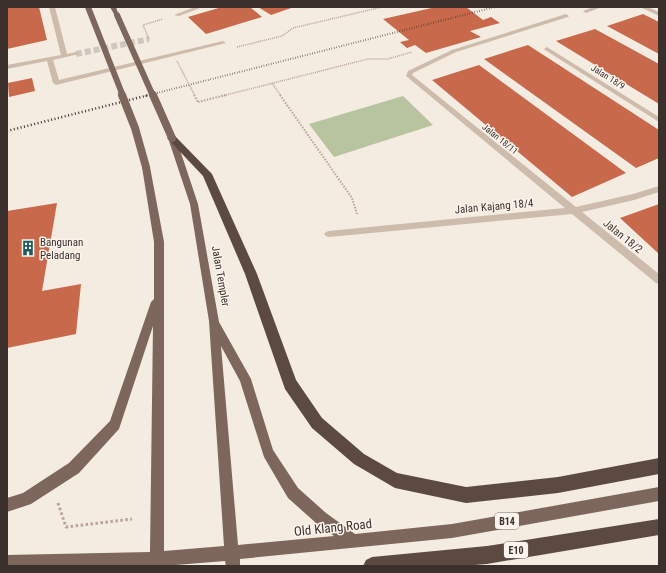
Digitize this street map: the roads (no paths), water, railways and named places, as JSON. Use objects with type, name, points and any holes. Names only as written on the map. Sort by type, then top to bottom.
[{"type":"highway","points":[[172,138],[207,174],[250,274],[290,384],[318,423],[359,459],[395,480],[466,495],[558,485],[659,466]]},
{"type":"highway","name":"E10","points":[[372,566],[487,555],[659,527]]},
{"type":"main road","points":[[88,7],[135,128],[146,167],[159,242],[158,562]]},
{"type":"main road","name":"Jalan Templer","points":[[113,7],[172,138],[194,204],[214,321],[232,560]]},
{"type":"main road","points":[[7,505],[26,499],[74,468],[115,425],[158,294]]},
{"type":"main road","points":[[214,321],[245,379],[268,453],[294,492],[321,518],[354,541]]},
{"type":"main road","name":"Old Klang Road","points":[[7,562],[158,562],[232,560],[354,541],[452,531],[659,494]]},
{"type":"street","points":[[52,7],[64,56]]},
{"type":"street","points":[[177,15],[200,7]]},
{"type":"street","points":[[586,11],[599,7]]},
{"type":"street","points":[[646,8],[659,14]]},
{"type":"street","name":"Jalan 18/11","points":[[566,16],[454,51],[410,72],[409,76],[573,211]]},
{"type":"street","points":[[50,59],[56,83],[223,43]]},
{"type":"street","name":"Jalan 18/9","points":[[547,49],[659,120]]},
{"type":"street","points":[[7,67],[76,54]]},
{"type":"street","name":"Jalan Kajang 18/4","points":[[329,234],[573,211],[634,197],[659,189]]},
{"type":"street","name":"Jalan 18/2","points":[[573,211],[659,280]]},
{"type":"tunnel","points":[[76,54],[149,39]]},
{"type":"railway","points":[[145,96],[495,7]]},
{"type":"railway","points":[[7,131],[149,95]]},
{"type":"place","name":"Bangunan Peladang","points":[[28,248]]}]
